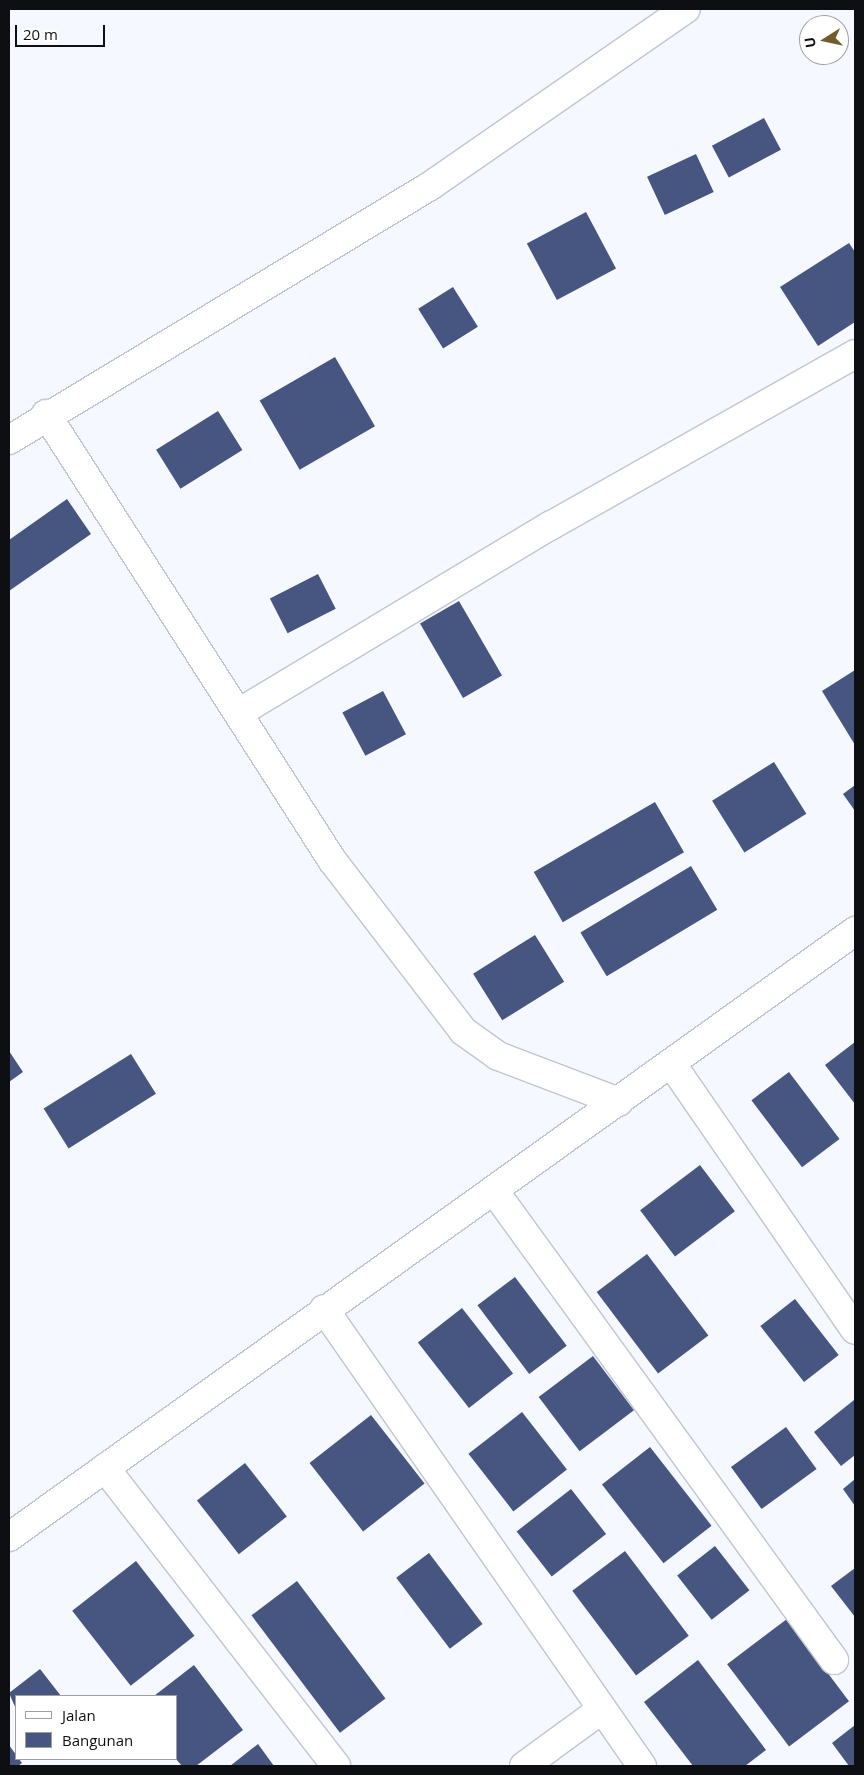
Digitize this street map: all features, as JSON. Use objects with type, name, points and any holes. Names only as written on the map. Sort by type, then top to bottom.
[{"type":"street","points":[[9,440],[46,414],[430,186],[686,9]]},
{"type":"street","points":[[240,712],[550,526],[855,354]]},
{"type":"street","points":[[46,414],[240,712],[332,860],[463,1031],[498,1056],[619,1102]]},
{"type":"street","points":[[9,1537],[324,1309],[494,1192],[855,931]]},
{"type":"street","points":[[671,1064],[855,1330]]},
{"type":"street","points":[[494,1192],[834,1660]]},
{"type":"street","points":[[324,1309],[600,1710],[642,1766]]},
{"type":"street","points":[[104,1468],[336,1766]]},
{"type":"street","points":[[524,1766],[600,1710]]},
{"type":"building","points":[[764,118],[781,150],[729,177],[712,146]]},
{"type":"building","points":[[696,154],[714,192],[665,215],[647,177]]},
{"type":"building","points":[[586,212],[616,269],[557,300],[527,243]]},
{"type":"building","points":[[849,243],[855,252],[855,322],[818,346],[780,287]]},
{"type":"building","points":[[453,287],[478,327],[443,349],[418,309]]},
{"type":"building","points":[[335,357],[375,426],[300,470],[260,400]]},
{"type":"building","points":[[218,411],[242,450],[180,489],[156,450]]},
{"type":"building","points":[[67,499],[91,534],[9,591],[9,540]]},
{"type":"building","points":[[318,574],[336,609],[288,633],[270,599]]},
{"type":"building","points":[[459,601],[502,675],[463,698],[420,624]]},
{"type":"building","points":[[855,670],[855,745],[822,691]]},
{"type":"building","points":[[383,691],[406,734],[365,756],[342,713]]},
{"type":"building","points":[[774,762],[806,814],[744,852],[712,801]]},
{"type":"building","points":[[855,785],[855,811],[843,794]]},
{"type":"building","points":[[655,802],[684,852],[563,922],[534,872]]},
{"type":"building","points":[[691,866],[717,910],[607,976],[580,932]]},
{"type":"building","points":[[535,935],[564,982],[502,1020],[473,974]]},
{"type":"building","points":[[855,1042],[855,1104],[825,1065]]},
{"type":"building","points":[[9,1051],[23,1072],[9,1082]]},
{"type":"building","points":[[131,1054],[156,1094],[69,1148],[44,1109]]},
{"type":"building","points":[[789,1072],[840,1139],[802,1167],[751,1100]]},
{"type":"building","points":[[700,1165],[735,1211],[675,1256],[640,1210]]},
{"type":"building","points":[[647,1254],[708,1335],[658,1373],[597,1292]]},
{"type":"building","points":[[515,1277],[567,1346],[529,1374],[477,1305]]},
{"type":"building","points":[[795,1299],[839,1355],[804,1382],[760,1326]]},
{"type":"building","points":[[462,1308],[513,1373],[469,1408],[418,1342]]},
{"type":"building","points":[[593,1356],[634,1410],[580,1451],[539,1397]]},
{"type":"building","points":[[854,1400],[855,1455],[841,1466],[814,1432]]},
{"type":"building","points":[[522,1412],[567,1470],[513,1511],[468,1454]]},
{"type":"building","points":[[371,1415],[425,1484],[363,1532],[310,1463]]},
{"type":"building","points":[[786,1427],[817,1469],[762,1509],[731,1467]]},
{"type":"building","points":[[650,1447],[712,1526],[663,1563],[602,1485]]},
{"type":"building","points":[[245,1463],[287,1517],[239,1554],[197,1501]]},
{"type":"building","points":[[855,1479],[855,1506],[843,1489]]},
{"type":"building","points":[[571,1489],[606,1534],[552,1576],[517,1531]]},
{"type":"building","points":[[715,1546],[749,1590],[712,1620],[677,1576]]},
{"type":"building","points":[[625,1551],[689,1636],[636,1675],[572,1591]]},
{"type":"building","points":[[429,1553],[483,1624],[450,1649],[396,1578]]},
{"type":"building","points":[[136,1561],[194,1636],[131,1686],[72,1611]]},
{"type":"building","points":[[855,1568],[855,1617],[831,1586]]},
{"type":"building","points":[[297,1581],[385,1698],[340,1733],[251,1615]]},
{"type":"building","points":[[787,1619],[849,1701],[789,1746],[727,1664]]},
{"type":"building","points":[[698,1660],[766,1750],[745,1766],[693,1766],[644,1702]]},
{"type":"building","points":[[194,1665],[243,1730],[196,1766],[182,1766],[177,1760],[178,1695],[155,1695]]},
{"type":"building","points":[[40,1669],[60,1695],[15,1695],[15,1707],[9,1693]]},
{"type":"building","points":[[855,1725],[855,1766],[849,1766],[832,1743]]},
{"type":"building","points":[[258,1744],[274,1766],[230,1766]]},
{"type":"building","points":[[9,1745],[15,1753],[15,1760],[20,1760],[22,1763],[18,1766],[9,1766]]}]
